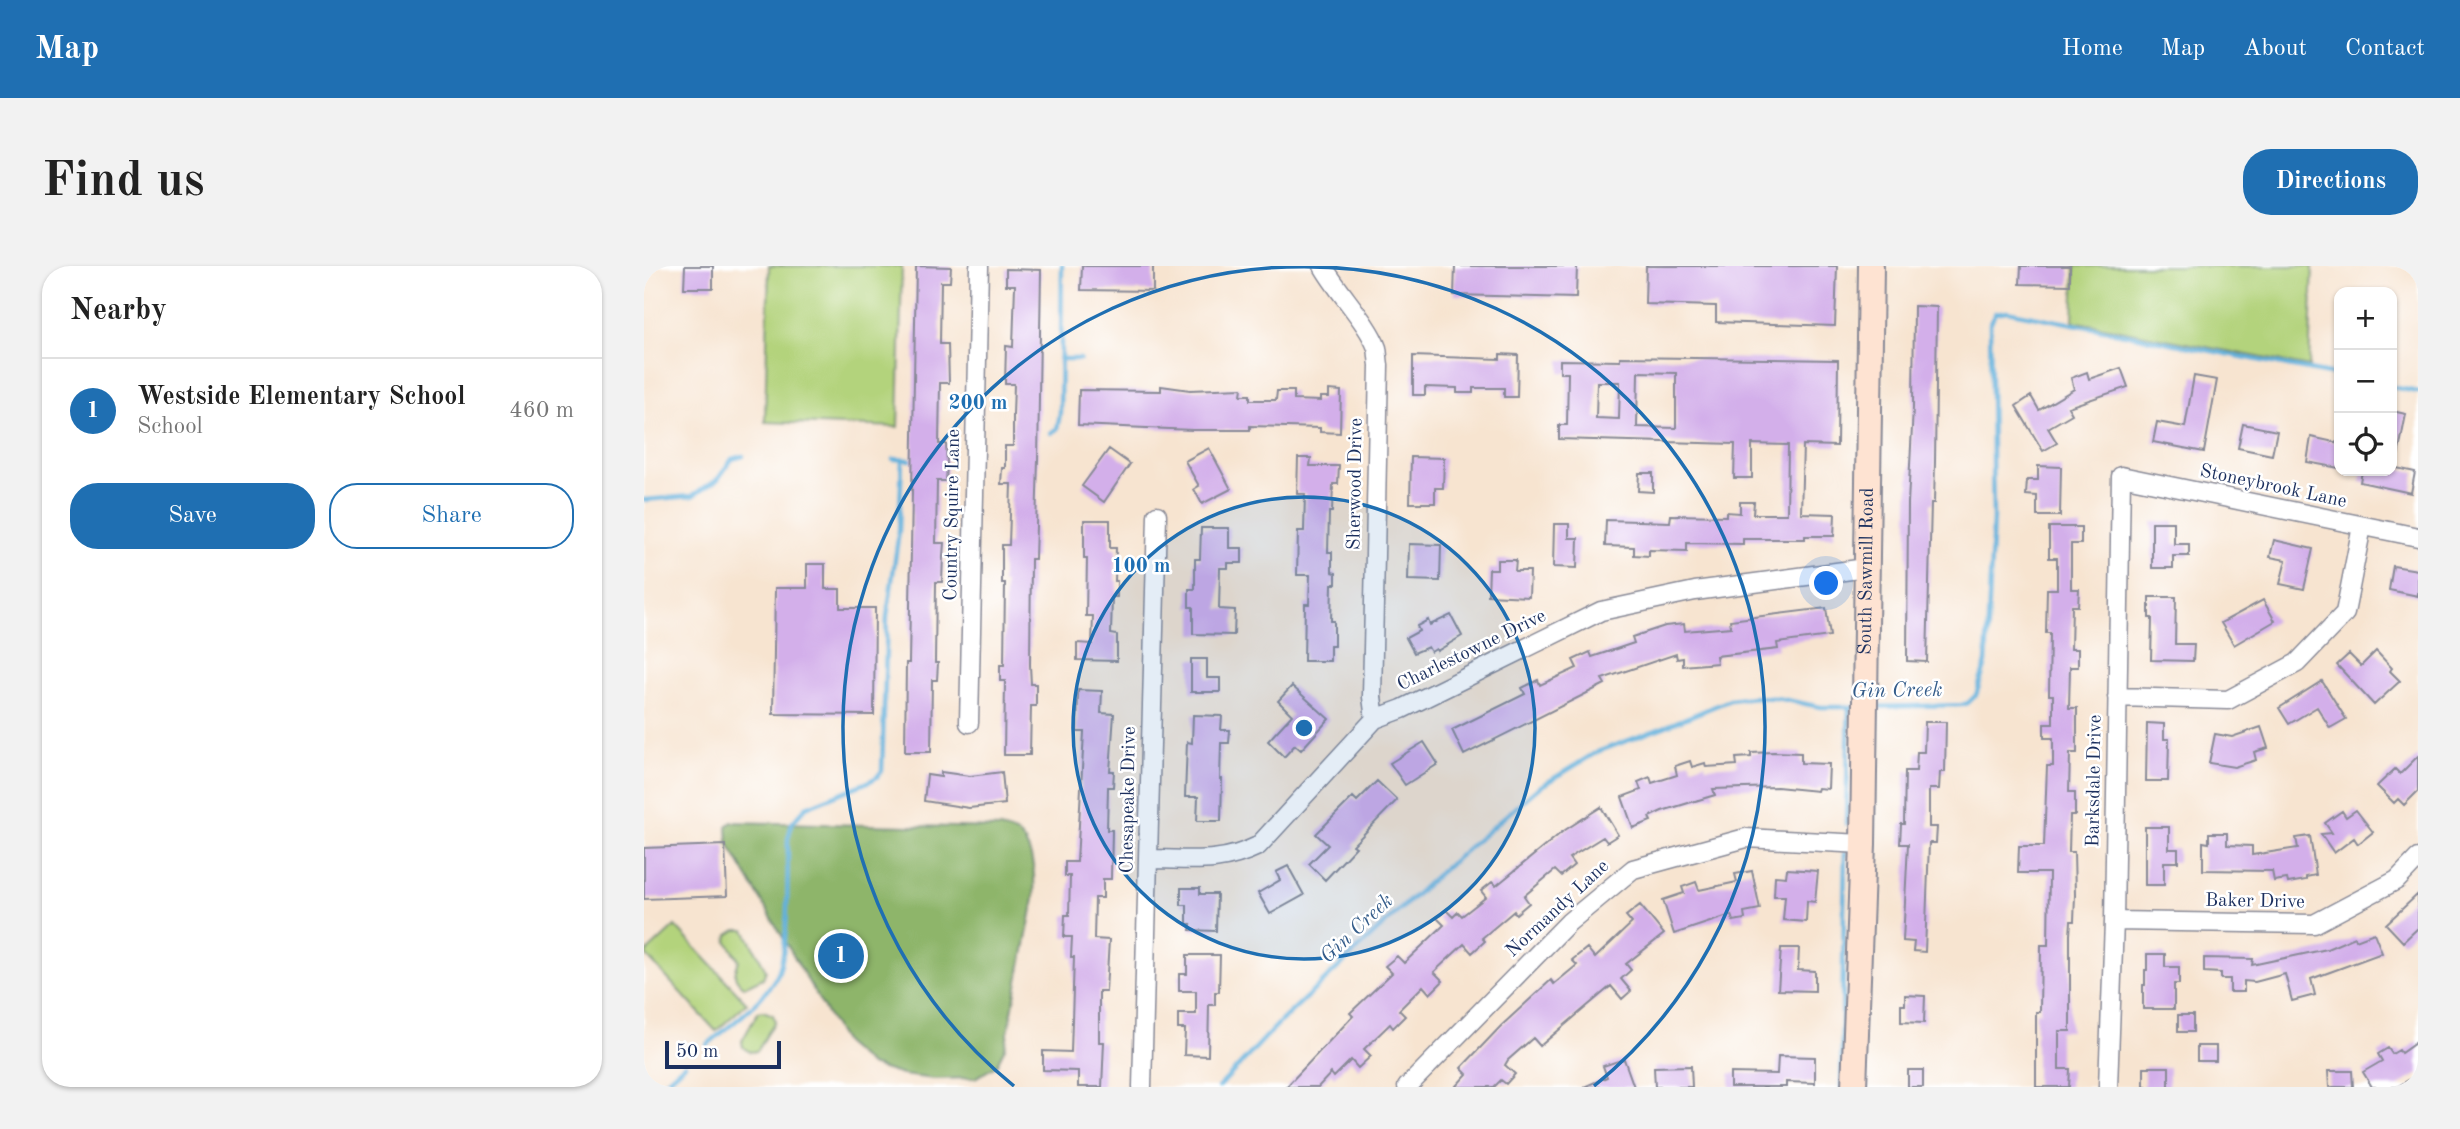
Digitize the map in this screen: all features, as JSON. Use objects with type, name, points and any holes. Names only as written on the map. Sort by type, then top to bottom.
[{"type":"street","name":"Country Squire Lane","points":[[969,723],[979,266]]},
{"type":"street","name":"Sherwood Drive","points":[[1324,266],[1377,348],[1379,365],[1372,697],[1375,719]]},
{"type":"street","name":"South Sawmill Road","points":[[1854,1087],[1863,844],[1871,266]]},
{"type":"street","name":"Stoneybrook Lane","points":[[2120,477],[2418,537]]},
{"type":"street","name":"Barksdale Drive","points":[[2108,1087],[2114,921],[2120,477]]},
{"type":"street","name":"Chesapeake Drive","points":[[1142,1087],[1157,515]]},
{"type":"street","points":[[2117,698],[2228,700],[2297,663],[2345,612],[2362,526]]},
{"type":"street","name":"Charlestowne Drive","points":[[1149,859],[1214,860],[1238,856],[1258,846],[1375,719],[1402,709],[1601,611],[1695,591],[1866,568]]},
{"type":"street","name":"Normandy Lane","points":[[1407,1087],[1569,922],[1633,869],[1746,838],[1863,844]]},
{"type":"street","name":"Baker Drive","points":[[2114,921],[2314,924],[2397,880],[2418,858]]},
{"type":"green space","points":[[769,266],[902,266],[898,427],[765,422]]},
{"type":"green space","points":[[2075,266],[2313,266],[2309,367],[2073,321]]},
{"type":"green space","points":[[732,822],[1000,828],[1019,835],[1026,843],[1032,858],[1034,899],[1005,1048],[996,1066],[975,1078],[934,1079],[902,1075],[870,1065],[844,1043],[728,843],[727,826]]},
{"type":"green space","points":[[675,926],[747,1003],[716,1031],[645,954]]},
{"type":"green space","points":[[736,930],[745,930],[766,970],[763,978],[744,987],[735,975],[739,960],[727,941],[728,935]]},
{"type":"green space","points":[[758,1012],[773,1015],[775,1021],[758,1050],[750,1052],[743,1047],[742,1041]]},
{"type":"building","points":[[685,266],[713,266],[713,288],[684,288]]},
{"type":"building","points":[[916,266],[951,267],[950,282],[941,282],[940,344],[948,344],[949,383],[940,383],[939,444],[946,444],[947,465],[946,481],[937,481],[936,543],[944,543],[942,582],[936,582],[935,663],[938,663],[937,680],[932,680],[931,752],[905,752]]},
{"type":"building","points":[[1082,266],[1153,266],[1153,291],[1081,290]]},
{"type":"building","points":[[1455,266],[1577,266],[1576,298],[1454,295]]},
{"type":"building","points":[[1646,266],[1837,266],[1835,326],[1716,322],[1716,306],[1645,304]]},
{"type":"building","points":[[2021,266],[2070,266],[2070,285],[2020,284]]},
{"type":"building","points":[[1006,269],[1041,270],[1035,559],[1031,559],[1030,665],[1031,684],[1036,684],[1036,706],[1031,706],[1030,755],[1004,755],[1005,681],[1000,681],[1000,665],[1004,665],[1005,583],[1002,583],[1002,545],[1009,545],[1011,484],[1001,484],[1002,468],[1005,468],[1005,446],[1013,446],[1014,384],[1005,384],[1006,346],[1013,347],[1015,285],[1006,285]]},
{"type":"building","points":[[1914,306],[1937,307],[1934,503],[1931,503],[1927,662],[1907,661],[1908,503],[1913,408]]},
{"type":"building","points":[[1500,354],[1518,355],[1517,397],[1504,397],[1504,388],[1473,388],[1473,393],[1457,393],[1457,388],[1425,387],[1425,395],[1413,395],[1413,356],[1500,359]]},
{"type":"building","points":[[1620,357],[1838,360],[1837,446],[1803,445],[1801,513],[1835,514],[1834,536],[1743,539],[1743,544],[1687,543],[1687,551],[1649,550],[1649,556],[1634,555],[1634,547],[1605,546],[1606,520],[1670,522],[1671,515],[1726,516],[1726,512],[1740,513],[1740,502],[1754,502],[1753,514],[1787,514],[1788,445],[1752,444],[1752,478],[1734,478],[1735,444],[1559,439],[1559,425],[1567,425],[1568,373],[1560,373],[1560,360],[1620,361]],"holes":[[[1638,372],[1676,373],[1676,428],[1637,427]],[[1597,382],[1620,382],[1619,419],[1596,418]]]},
{"type":"building","points":[[2121,368],[2128,387],[2068,407],[2072,414],[2048,428],[2057,443],[2043,451],[2016,406],[2031,396],[2039,410],[2074,389],[2071,378],[2087,372],[2089,379]]},
{"type":"building","points":[[2194,376],[2217,380],[2204,452],[2153,442],[2157,422],[2185,427]]},
{"type":"building","points":[[1161,386],[1190,390],[1242,388],[1241,395],[1250,395],[1250,400],[1276,400],[1277,391],[1294,391],[1294,400],[1320,401],[1320,397],[1329,397],[1329,390],[1341,391],[1340,433],[1320,432],[1320,428],[1250,426],[1250,430],[1193,430],[1078,425],[1079,390],[1161,391]]},
{"type":"building","points":[[2397,412],[2406,414],[2397,456]]},
{"type":"building","points":[[2243,424],[2277,431],[2272,455],[2238,448]]},
{"type":"building","points":[[2311,437],[2334,442],[2334,467],[2307,462]]},
{"type":"building","points":[[1209,448],[1231,489],[1202,504],[1194,489],[1199,486],[1185,461]]},
{"type":"building","points":[[1109,449],[1130,464],[1104,502],[1082,486]]},
{"type":"building","points":[[1411,457],[1444,458],[1443,488],[1435,488],[1435,503],[1410,503]]},
{"type":"building","points":[[1298,458],[1311,458],[1310,466],[1339,466],[1338,484],[1333,484],[1332,512],[1329,512],[1328,552],[1332,552],[1332,572],[1336,573],[1336,584],[1332,584],[1331,621],[1334,621],[1334,646],[1330,646],[1330,661],[1304,661],[1305,604],[1309,604],[1310,575],[1297,575],[1298,531],[1304,531],[1305,494],[1297,494]]},
{"type":"building","points":[[2038,466],[2061,467],[2060,516],[2037,516],[2037,496],[2026,495],[2027,480],[2038,480]]},
{"type":"building","points":[[2397,468],[2415,472],[2411,493],[2360,482],[2361,476],[2397,476]]},
{"type":"building","points":[[1639,473],[1653,473],[1653,492],[1638,491]]},
{"type":"building","points":[[1084,520],[1110,520],[1110,548],[1116,548],[1117,581],[1117,597],[1112,597],[1111,634],[1117,635],[1117,661],[1077,660],[1077,643],[1092,644],[1093,616],[1086,616],[1087,558],[1084,558]]},
{"type":"building","points":[[2152,522],[2174,522],[2174,544],[2189,544],[2189,556],[2173,556],[2173,568],[2152,568]]},
{"type":"building","points":[[1554,524],[1569,524],[1569,538],[1578,538],[1577,568],[1553,567]]},
{"type":"building","points":[[2049,527],[2081,527],[2081,544],[2071,544],[2071,589],[2079,589],[2078,606],[2072,606],[2071,649],[2078,649],[2078,667],[2070,667],[2069,708],[2077,708],[2077,753],[2070,753],[2069,792],[2075,792],[2075,815],[2070,815],[2069,852],[2074,852],[2075,895],[2074,921],[2071,921],[2070,935],[2070,1031],[2059,1031],[2059,1069],[2070,1069],[2069,1087],[2036,1087],[2036,1012],[2040,1012],[2041,945],[2048,945],[2049,873],[2018,873],[2019,846],[2044,846],[2047,766],[2053,766],[2053,738],[2044,738],[2044,724],[2053,724],[2053,695],[2049,695],[2050,633],[2046,633],[2047,589],[2057,589],[2057,558],[2049,558]]},
{"type":"building","points":[[1201,528],[1229,528],[1229,548],[1242,548],[1242,563],[1228,563],[1228,568],[1220,568],[1219,609],[1235,610],[1234,635],[1193,634],[1193,607],[1189,607],[1189,589],[1195,589],[1195,559],[1200,559]]},
{"type":"building","points":[[2274,540],[2313,549],[2304,589],[2280,584],[2286,560],[2270,557]]},
{"type":"building","points":[[1409,544],[1441,545],[1440,581],[1408,580]]},
{"type":"building","points":[[1497,560],[1516,560],[1515,571],[1530,571],[1529,597],[1488,595],[1489,569],[1497,569]]},
{"type":"building","points":[[807,564],[825,564],[825,589],[840,589],[840,608],[875,608],[874,715],[773,714],[775,588],[807,588]]},
{"type":"building","points":[[2393,566],[2418,570],[2418,596],[2389,590]]},
{"type":"building","points":[[2149,597],[2176,597],[2175,644],[2194,644],[2193,661],[2151,660],[2152,618],[2149,618]]},
{"type":"building","points":[[2263,600],[2275,621],[2234,645],[2221,623]]},
{"type":"building","points":[[1826,608],[1830,636],[1777,643],[1778,649],[1716,656],[1717,663],[1683,666],[1683,658],[1677,659],[1676,654],[1602,679],[1605,684],[1464,755],[1452,730],[1525,694],[1522,688],[1538,680],[1540,685],[1577,668],[1573,660],[1590,652],[1592,657],[1634,643],[1632,637],[1665,626],[1684,624],[1685,631],[1731,627],[1730,620]]},
{"type":"building","points":[[1451,615],[1462,636],[1437,651],[1436,649],[1431,652],[1428,647],[1414,653],[1406,638],[1419,631],[1417,626],[1428,620],[1430,625]]},
{"type":"building","points":[[2376,651],[2400,681],[2374,705],[2337,665],[2349,654],[2361,666]]},
{"type":"building","points":[[1191,659],[1207,659],[1207,678],[1220,678],[1220,692],[1191,692]]},
{"type":"building","points":[[2322,681],[2346,719],[2330,728],[2317,707],[2289,724],[2279,708]]},
{"type":"building","points":[[1292,686],[1329,719],[1301,750],[1295,745],[1284,757],[1268,741],[1292,715],[1278,701]]},
{"type":"building","points":[[1078,690],[1102,691],[1101,713],[1114,714],[1110,771],[1114,771],[1113,787],[1108,787],[1107,830],[1112,830],[1111,879],[1103,879],[1103,898],[1095,898],[1094,939],[1109,940],[1106,991],[1099,991],[1099,1042],[1104,1042],[1102,1087],[1078,1087],[1078,1071],[1043,1070],[1043,1051],[1071,1052],[1074,957],[1071,957],[1072,937],[1064,937],[1065,915],[1069,915],[1070,876],[1065,876],[1065,862],[1077,862],[1084,732],[1077,732]]},
{"type":"building","points":[[1193,715],[1222,716],[1221,730],[1230,730],[1229,743],[1221,743],[1221,821],[1197,821],[1198,797],[1185,797],[1187,742],[1192,743]]},
{"type":"building","points":[[1925,722],[1946,722],[1945,772],[1940,772],[1939,789],[1929,789],[1929,827],[1937,827],[1936,843],[1929,843],[1925,952],[1913,951],[1914,942],[1903,941],[1908,844],[1900,844],[1901,824],[1904,824],[1905,771],[1916,771],[1917,752],[1924,752]]},
{"type":"building","points":[[2147,723],[2164,724],[2164,739],[2169,739],[2168,781],[2146,781]]},
{"type":"building","points":[[2261,727],[2268,748],[2254,752],[2256,760],[2234,767],[2209,763],[2215,734],[2232,737]]},
{"type":"building","points":[[1424,742],[1438,764],[1405,785],[1390,763]]},
{"type":"building","points":[[1751,753],[1801,753],[1801,763],[1829,764],[1828,789],[1713,789],[1715,795],[1662,811],[1649,817],[1651,821],[1633,828],[1622,797],[1641,790],[1638,782],[1650,777],[1652,783],[1677,775],[1675,766],[1690,761],[1692,767],[1705,763],[1706,767],[1737,765],[1736,758],[1751,757]]},
{"type":"building","points":[[2418,756],[2418,791],[2404,805],[2398,799],[2394,803],[2377,786],[2395,769],[2400,774]]},
{"type":"building","points":[[941,772],[970,776],[1002,772],[1005,804],[969,808],[924,801],[927,775],[941,777]]},
{"type":"building","points":[[1377,781],[1397,800],[1353,845],[1356,847],[1325,880],[1309,864],[1328,845],[1316,834],[1353,797],[1357,801]]},
{"type":"building","points":[[1601,807],[1618,835],[1607,842],[1603,837],[1569,858],[1574,865],[1561,876],[1555,870],[1524,896],[1529,903],[1516,914],[1514,911],[1482,938],[1485,941],[1472,953],[1464,944],[1434,972],[1443,981],[1430,994],[1423,986],[1399,1010],[1405,1016],[1393,1028],[1390,1024],[1364,1049],[1371,1056],[1358,1068],[1351,1060],[1334,1077],[1331,1073],[1318,1087],[1286,1087],[1353,1016],[1350,1013],[1392,973],[1385,966],[1397,956],[1404,963],[1444,925],[1437,918],[1446,910],[1453,917],[1458,912],[1462,916],[1486,897],[1481,891],[1492,882],[1496,886],[1562,832]]},
{"type":"building","points":[[2356,810],[2373,832],[2358,844],[2354,838],[2334,853],[2321,834],[2332,833],[2325,823],[2342,811],[2346,817]]},
{"type":"building","points":[[2145,827],[2169,827],[2169,849],[2178,849],[2178,862],[2164,862],[2164,885],[2145,885]]},
{"type":"building","points":[[2209,833],[2227,833],[2227,845],[2252,846],[2252,855],[2298,848],[2296,838],[2310,836],[2316,875],[2288,883],[2287,879],[2274,881],[2272,871],[2203,870],[2203,842],[2209,843]]},
{"type":"building","points":[[725,845],[727,896],[644,899],[644,848]]},
{"type":"building","points":[[1288,866],[1304,895],[1270,914],[1258,893],[1280,880],[1276,872]]},
{"type":"building","points":[[1787,869],[1818,871],[1815,902],[1807,901],[1806,922],[1783,920],[1785,896],[1774,896],[1775,876],[1786,877]]},
{"type":"building","points":[[1752,871],[1760,909],[1744,912],[1745,919],[1733,921],[1731,915],[1674,934],[1663,900],[1684,893],[1682,887],[1696,882],[1699,890],[1737,882],[1735,874]]},
{"type":"building","points":[[1181,888],[1200,888],[1200,894],[1217,894],[1216,931],[1190,930],[1191,924],[1187,924],[1187,905],[1181,905]]},
{"type":"building","points":[[2418,894],[2418,928],[2403,942],[2386,924]]},
{"type":"building","points":[[1640,905],[1664,934],[1626,964],[1631,970],[1621,979],[1631,991],[1622,999],[1611,986],[1540,1046],[1533,1038],[1505,1065],[1515,1074],[1506,1084],[1501,1080],[1494,1087],[1455,1087],[1467,1074],[1461,1068],[1501,1026],[1551,980],[1554,984],[1577,965],[1572,960],[1587,948],[1595,958],[1632,923],[1626,916]]},
{"type":"building","points":[[2374,933],[2382,953],[2311,979],[2315,995],[2292,1001],[2285,974],[2255,982],[2244,981],[2244,992],[2230,992],[2230,979],[2221,979],[2221,973],[2204,972],[2204,958],[2253,959],[2252,965],[2327,949],[2355,937],[2356,940]]},
{"type":"building","points":[[1781,948],[1799,948],[1798,970],[1815,971],[1815,991],[1778,990]]},
{"type":"building","points":[[2147,954],[2165,954],[2165,967],[2179,967],[2179,984],[2174,984],[2174,1009],[2143,1009]]},
{"type":"building","points":[[1187,955],[1220,955],[1219,992],[1215,992],[1215,1005],[1209,1005],[1208,1056],[1184,1055],[1185,1029],[1178,1029],[1178,1014],[1196,1014],[1196,991],[1179,991],[1179,974],[1187,974]]},
{"type":"building","points":[[1905,995],[1925,996],[1924,1023],[1901,1022],[1901,1005],[1905,1005]]},
{"type":"building","points":[[2178,1015],[2193,1015],[2193,1032],[2178,1032]]},
{"type":"building","points":[[2418,1041],[2418,1074],[2397,1087],[2372,1087],[2363,1072],[2382,1061],[2378,1054],[2388,1048],[2392,1054],[2399,1050],[2401,1053]]},
{"type":"building","points":[[2197,1046],[2216,1046],[2216,1061],[2197,1061]]},
{"type":"building","points":[[1778,1056],[1815,1057],[1815,1083],[1786,1082],[1786,1087],[1730,1087],[1730,1073],[1777,1074]]},
{"type":"building","points":[[1624,1059],[1634,1087],[1584,1087],[1607,1077],[1603,1066]]},
{"type":"building","points":[[1691,1066],[1692,1087],[1655,1087],[1654,1067]]},
{"type":"building","points":[[2144,1067],[2169,1067],[2169,1087],[2144,1087]]},
{"type":"building","points":[[1908,1070],[1923,1070],[1923,1087],[1908,1087]]},
{"type":"building","points":[[2328,1071],[2352,1071],[2353,1087],[2329,1087]]},
{"type":"waterway","points":[[1051,433],[1057,429],[1060,414],[1062,266]]},
{"type":"waterway","name":"Gin Creek","points":[[1871,707],[1962,705],[1976,695],[1986,663],[1993,518],[1990,324],[1995,313],[2007,311],[2334,375]]},
{"type":"waterway","points":[[1060,359],[1080,359]]},
{"type":"waterway","name":"Gin Creek","points":[[2397,388],[2418,392]]},
{"type":"waterway","points":[[644,500],[692,496],[718,479],[732,459],[743,456]]},
{"type":"waterway","points":[[893,459],[910,460]]},
{"type":"waterway","points":[[707,1045],[762,997],[776,977],[786,931],[788,839],[792,823],[806,807],[868,782],[882,771],[887,617],[899,531],[902,460]]},
{"type":"waterway","name":"Gin Creek","points":[[1219,1087],[1280,1022],[1438,874],[1538,788],[1597,752],[1730,700],[1776,698],[1821,707],[1855,707]]},
{"type":"waterway","points":[[1846,824],[1849,707]]},
{"type":"waterway","points":[[1841,1087],[1845,852]]},
{"type":"waterway","points":[[659,1087],[685,1064]]},
{"type":"place","name":"Westside Elementary School","points":[[841,956]]}]
